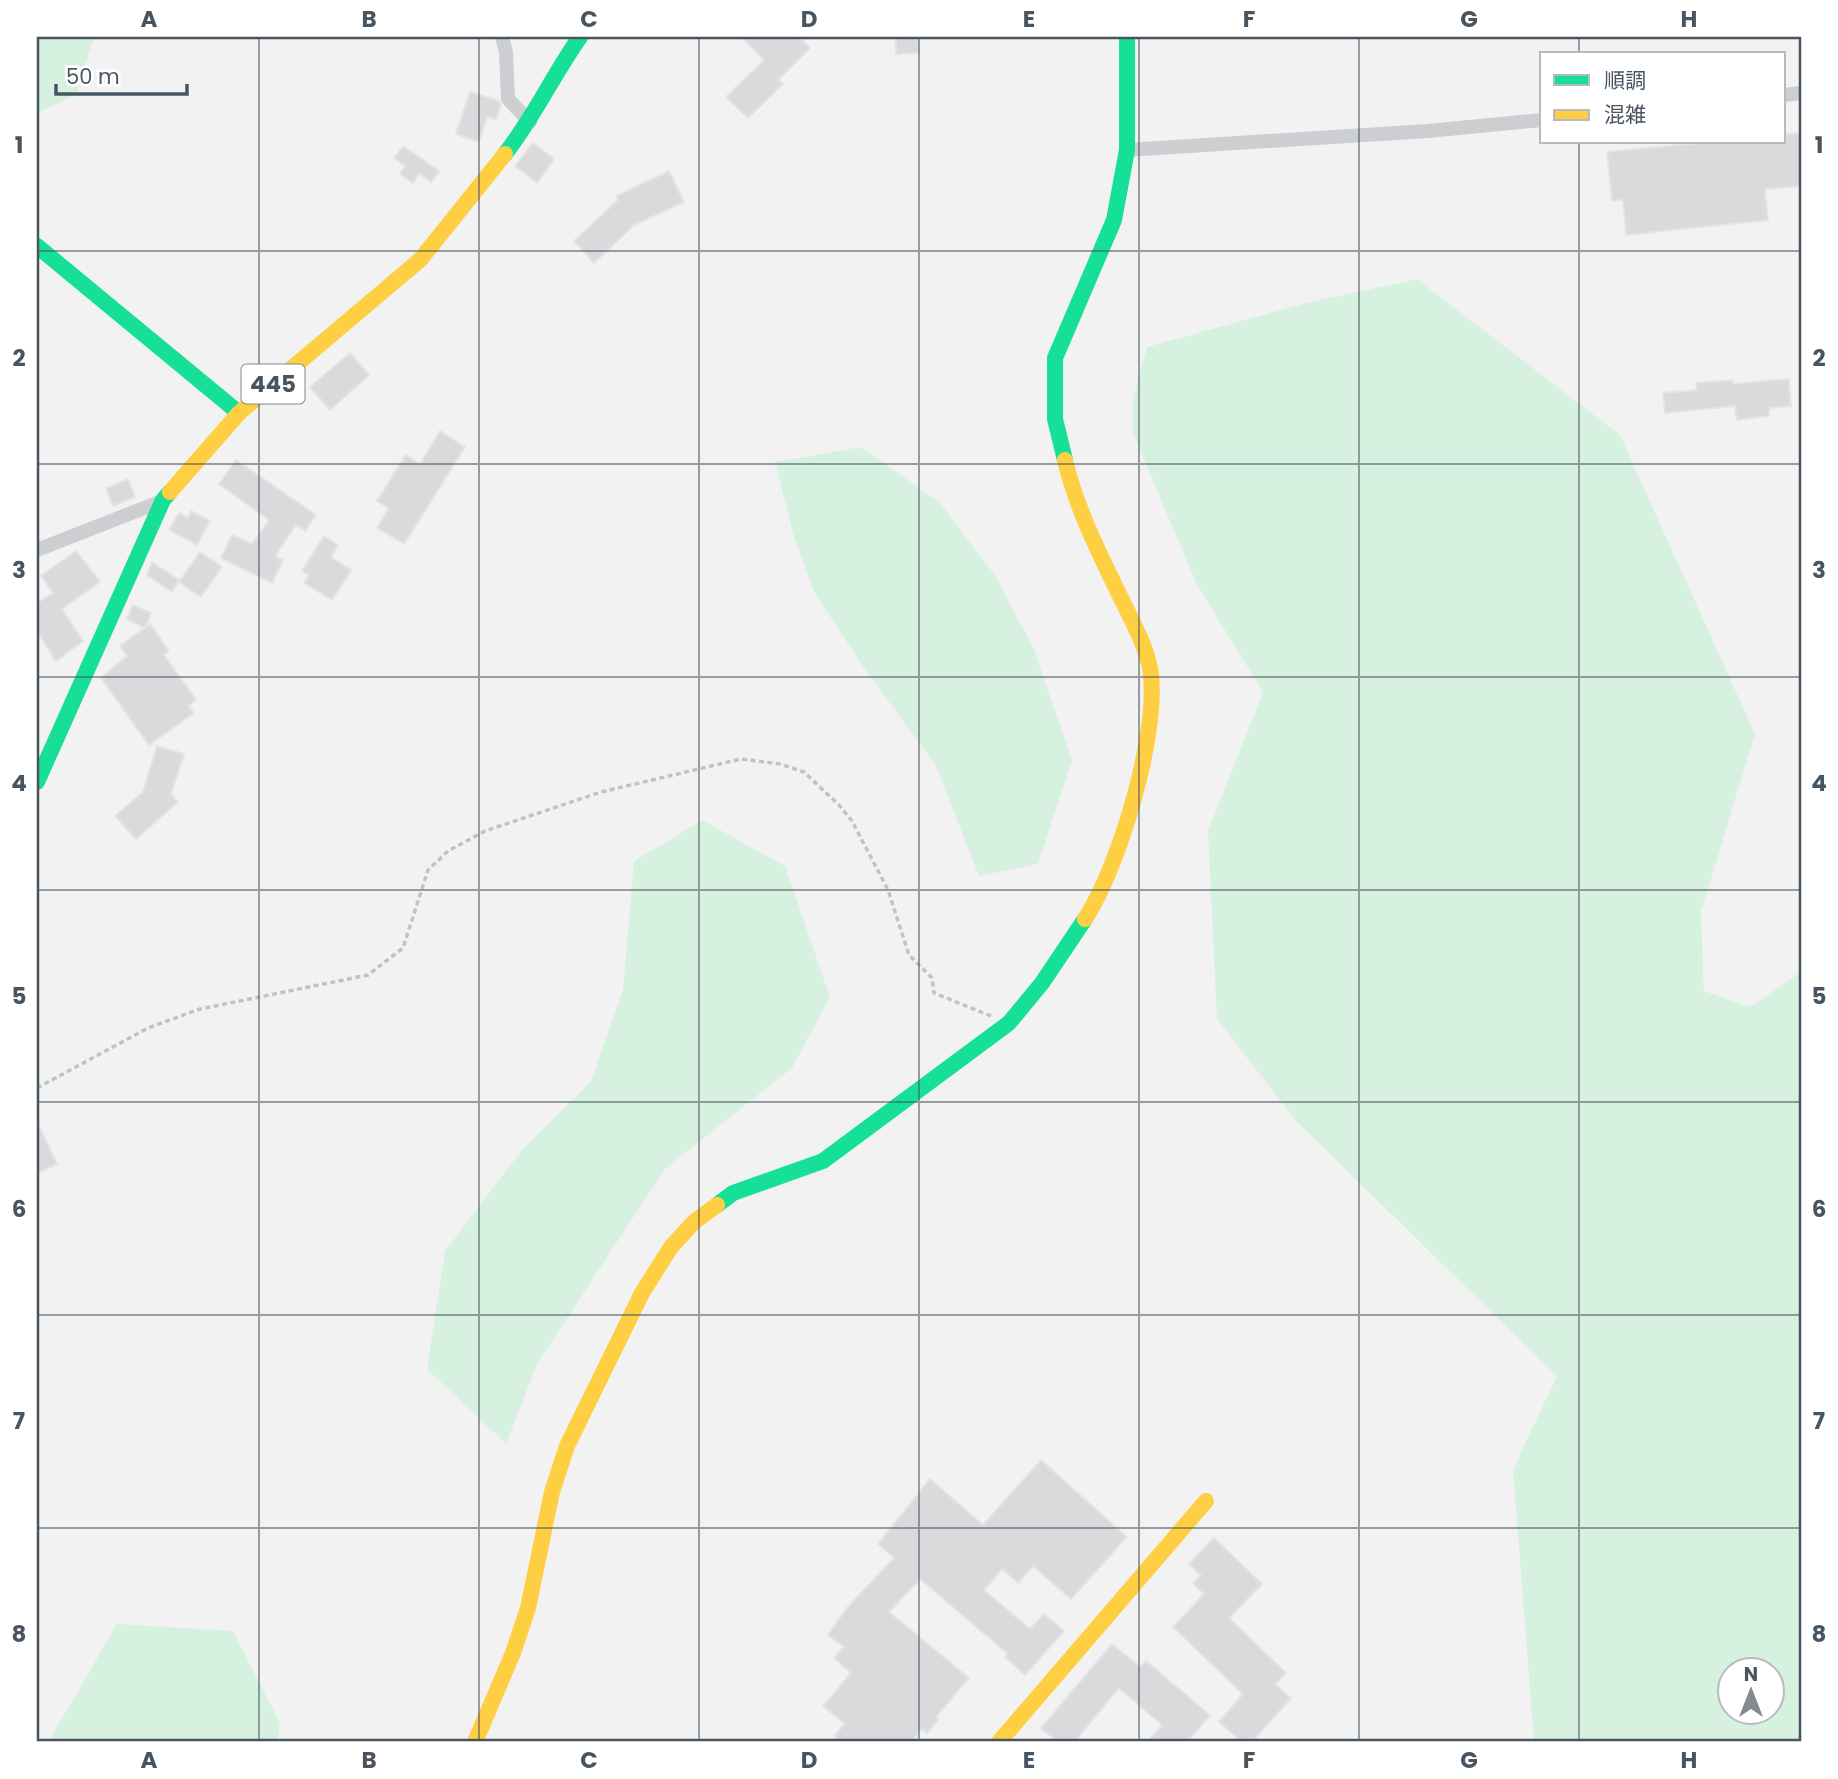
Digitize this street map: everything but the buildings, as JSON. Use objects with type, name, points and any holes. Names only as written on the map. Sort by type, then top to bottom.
[{"type":"main road","name":"445","points":[[37,782],[163,500],[239,413],[420,260],[530,122],[551,78],[580,37]]},
{"type":"main road","points":[[475,1742],[513,1653],[528,1608],[552,1492],[567,1446],[642,1293],[671,1247],[694,1223],[733,1193],[823,1161],[1009,1023],[1042,983],[1099,898],[1133,800],[1150,729],[1150,668],[1132,621],[1088,531],[1068,474],[1055,419],[1055,359],[1099,261],[1114,220],[1127,149],[1127,37]]},
{"type":"main road","points":[[37,246],[239,413]]},
{"type":"main road","points":[[999,1742],[1206,1501]]},
{"type":"street","points":[[502,37],[506,52],[508,99],[530,122]]},
{"type":"street","points":[[1127,149],[1428,131],[1540,120]]},
{"type":"street","points":[[37,550],[163,500]]},
{"type":"path","points":[[37,1088],[148,1028],[200,1009],[368,975],[403,948],[428,870],[448,850],[485,831],[601,792],[741,759],[780,764],[804,772],[821,785],[852,821],[888,890],[909,955],[932,978],[934,993],[1009,1023]]},
{"type":"green space","points":[[37,37],[94,37],[76,95],[37,113]]},
{"type":"green space","points":[[1417,279],[1620,435],[1755,734],[1701,912],[1704,991],[1750,1007],[1801,972],[1801,1742],[1534,1742],[1513,1469],[1557,1376],[1296,1121],[1217,1019],[1208,831],[1263,692],[1196,583],[1133,433],[1133,398],[1147,347],[1306,303]]},
{"type":"green space","points":[[861,447],[940,503],[995,575],[1034,649],[1072,760],[1038,864],[979,876],[935,764],[866,671],[814,592],[794,537],[775,462]]},
{"type":"green space","points":[[702,820],[785,866],[830,997],[792,1068],[665,1169],[537,1364],[506,1444],[427,1369],[445,1251],[522,1150],[591,1082],[623,989],[634,861]]},
{"type":"green space","points":[[117,1624],[233,1631],[280,1723],[278,1742],[48,1742]]},
{"type":"traffic: fast","points":[[505,154],[580,37]]},
{"type":"traffic: fast","points":[[1065,460],[1055,419],[1055,358],[1114,220],[1127,150],[1127,37]]},
{"type":"traffic: fast","points":[[37,246],[239,413]]},
{"type":"traffic: fast","points":[[37,782],[163,500],[170,492]]},
{"type":"traffic: fast","points":[[717,1205],[733,1193],[823,1161],[1009,1023],[1042,983],[1085,919]]},
{"type":"traffic: slow","points":[[170,492],[239,413],[420,260],[505,154]]},
{"type":"traffic: slow","points":[[1065,460],[1088,528],[1145,649],[1152,694],[1143,761],[1134,797],[1111,866],[1085,919]]},
{"type":"traffic: slow","points":[[475,1742],[513,1653],[528,1608],[552,1492],[567,1446],[642,1293],[671,1247],[694,1222],[717,1205]]},
{"type":"traffic: slow","points":[[999,1742],[1206,1501]]}]
